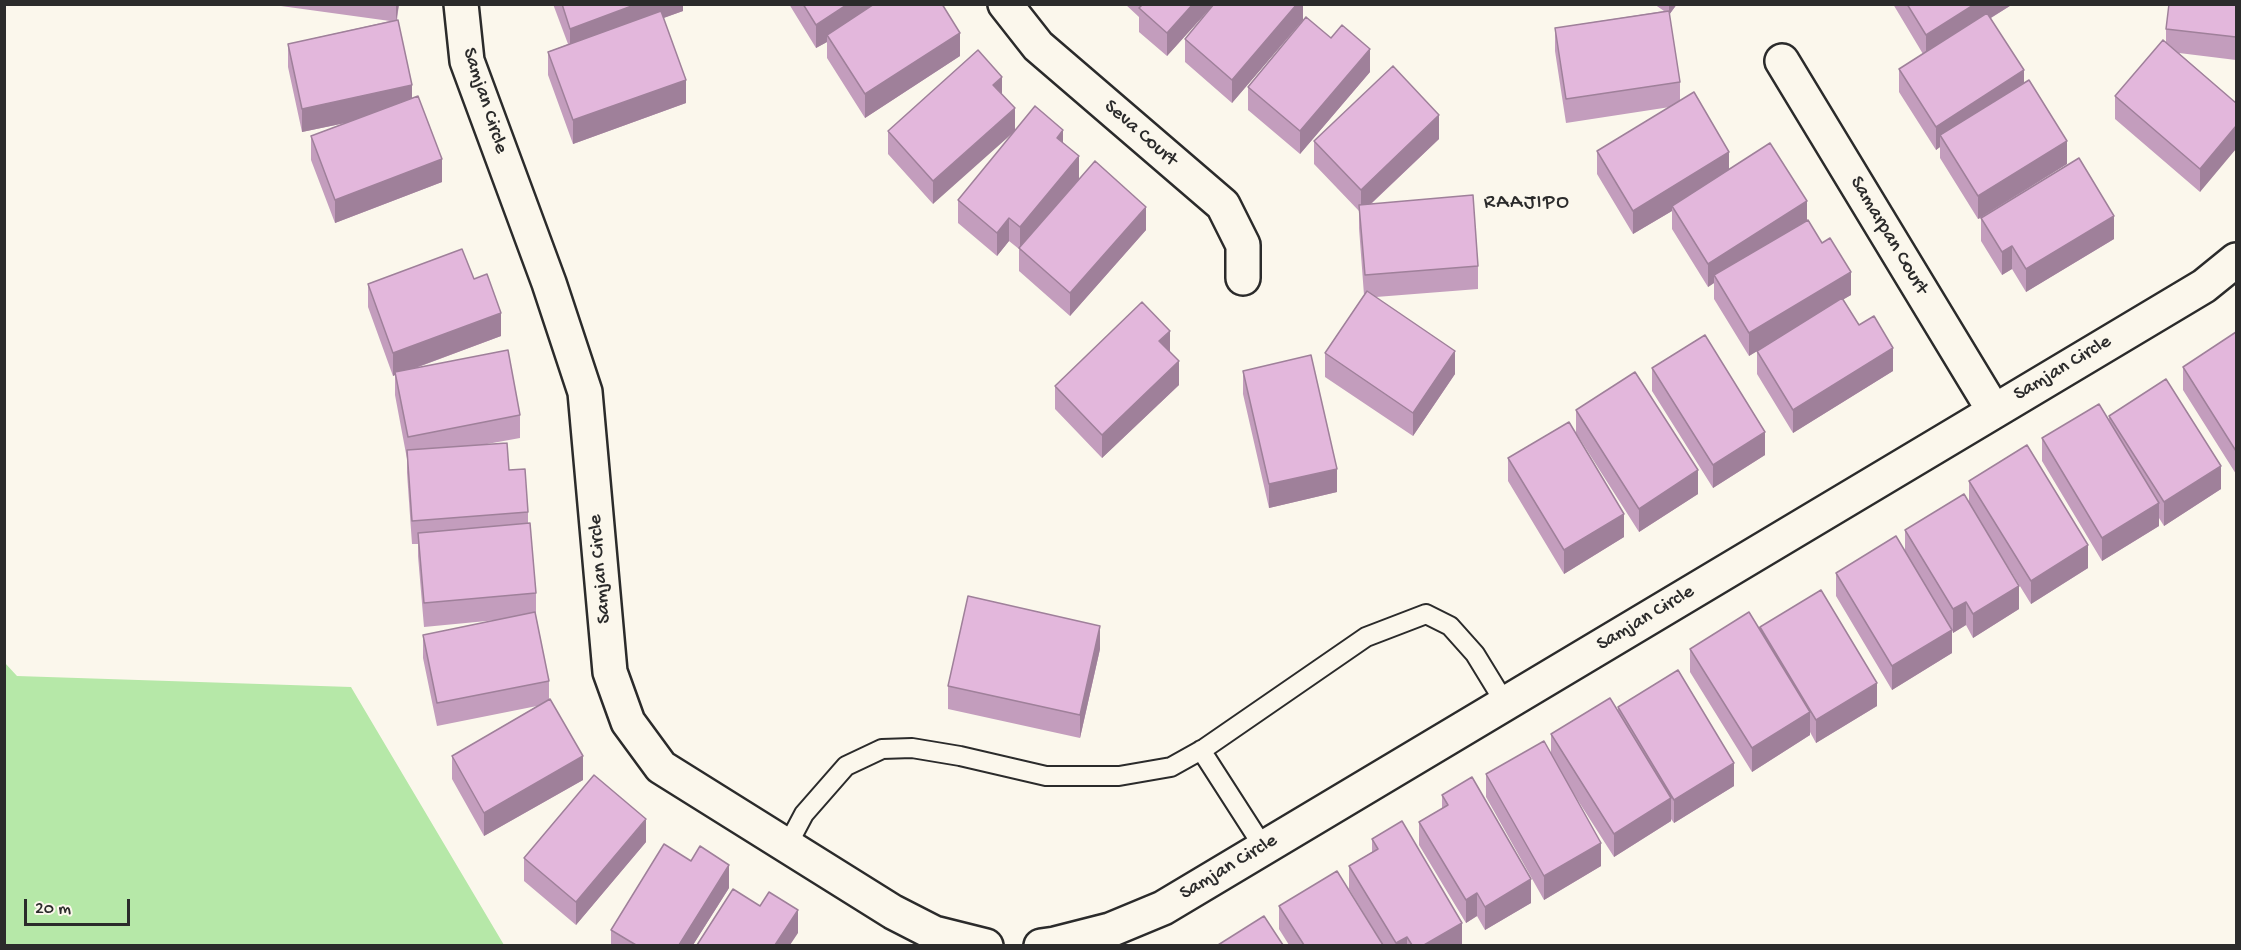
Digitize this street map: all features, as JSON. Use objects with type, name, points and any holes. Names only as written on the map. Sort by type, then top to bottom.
[{"type":"street","name":"Samjan Circle","points":[[461,4],[467,61],[549,283],[585,392],[610,672],[627,722],[661,766],[933,939],[986,945]]},
{"type":"street","name":"Seva Court","points":[[1005,4],[1038,46],[1224,205],[1243,245],[1243,278]]},
{"type":"street","name":"Samarpan Court","points":[[1782,61],[1994,411]]},
{"type":"street","name":"Samjan Circle","points":[[1041,945],[1055,944],[1110,930],[1163,908],[2204,286],[2236,260]]},
{"type":"lane","points":[[787,846],[804,814],[846,766],[882,749],[912,748],[951,754],[1046,776],[1119,776],[1171,767],[1202,750],[1366,637],[1426,614],[1450,626],[1474,654],[1505,703]]},
{"type":"lane","points":[[1202,750],[1263,848]]},
{"type":"green space","points":[[5,663],[17,676],[351,687],[504,945],[5,945]]},
{"type":"building","points":[[562,4],[637,4],[570,29]]},
{"type":"building","points":[[803,4],[848,4],[816,25]]},
{"type":"building","points":[[874,4],[942,4],[960,33],[865,94],[827,35]]},
{"type":"building","points":[[1143,4],[1193,4],[1167,33],[1139,8]]},
{"type":"building","points":[[1214,4],[1297,4],[1232,80],[1185,39]]},
{"type":"building","points":[[1907,4],[1975,4],[1926,35]]},
{"type":"building","points":[[2169,4],[2236,4],[2236,37],[2166,29]]},
{"type":"building","points":[[661,11],[686,80],[573,120],[548,52]]},
{"type":"building","points":[[1669,11],[1680,82],[1566,99],[1555,28]]},
{"type":"building","points":[[1987,13],[2024,70],[1936,127],[1899,69]]},
{"type":"building","points":[[1306,17],[1331,38],[1342,25],[1370,49],[1300,131],[1248,87]]},
{"type":"building","points":[[398,20],[412,85],[302,109],[288,44]]},
{"type":"building","points":[[2163,40],[2236,103],[2236,126],[2200,169],[2115,96]]},
{"type":"building","points":[[978,50],[1002,77],[993,85],[1015,108],[933,181],[888,131]]},
{"type":"building","points":[[1393,66],[1439,115],[1361,190],[1314,141]]},
{"type":"building","points":[[2029,80],[2067,141],[1978,196],[1940,135]]},
{"type":"building","points":[[1694,92],[1729,152],[1633,211],[1597,151]]},
{"type":"building","points":[[418,96],[442,159],[335,200],[311,136]]},
{"type":"building","points":[[1035,106],[1063,130],[1057,138],[1079,156],[1020,227],[1009,218],[997,233],[958,200]]},
{"type":"building","points":[[1770,143],[1807,201],[1708,264],[1672,206]]},
{"type":"building","points":[[2079,158],[2114,216],[2026,269],[2012,246],[2002,252],[1981,218]]},
{"type":"building","points":[[1095,161],[1146,207],[1070,293],[1019,248]]},
{"type":"building","points":[[1473,195],[1478,266],[1365,275],[1359,205]]},
{"type":"building","points":[[1808,220],[1822,243],[1830,238],[1851,272],[1749,333],[1714,275]]},
{"type":"building","points":[[462,249],[474,279],[487,274],[501,313],[393,353],[368,284]]},
{"type":"building","points":[[1367,291],[1455,351],[1413,413],[1325,353]]},
{"type":"building","points":[[1842,298],[1859,325],[1874,316],[1893,348],[1793,410],[1757,351]]},
{"type":"building","points":[[1142,302],[1170,331],[1159,341],[1179,361],[1102,435],[1055,386]]},
{"type":"building","points":[[2236,332],[2236,451],[2183,367]]},
{"type":"building","points":[[1705,335],[1765,432],[1713,465],[1652,368]]},
{"type":"building","points":[[508,350],[520,415],[408,437],[395,372]]},
{"type":"building","points":[[1311,355],[1337,469],[1269,484],[1243,371]]},
{"type":"building","points":[[1635,372],[1698,470],[1639,509],[1576,410]]},
{"type":"building","points":[[2166,379],[2221,466],[2164,502],[2109,416]]},
{"type":"building","points":[[2099,404],[2159,503],[2102,538],[2042,438]]},
{"type":"building","points":[[1569,422],[1624,514],[1564,550],[1508,458]]},
{"type":"building","points":[[507,443],[509,470],[525,469],[528,512],[412,521],[407,450]]},
{"type":"building","points":[[2027,445],[2088,545],[2031,581],[1969,481]]},
{"type":"building","points":[[1964,494],[2019,586],[1973,614],[1966,602],[1953,609],[1905,530]]},
{"type":"building","points":[[530,523],[536,593],[424,603],[418,533]]},
{"type":"building","points":[[1896,536],[1952,630],[1892,666],[1836,573]]},
{"type":"building","points":[[1821,590],[1877,683],[1816,720],[1760,627]]},
{"type":"building","points":[[968,596],[1100,626],[1080,715],[948,686]]},
{"type":"building","points":[[535,612],[549,681],[437,703],[423,635]]},
{"type":"building","points":[[1749,612],[1810,712],[1752,748],[1690,649]]},
{"type":"building","points":[[1678,670],[1734,763],[1674,800],[1618,707]]},
{"type":"building","points":[[1610,698],[1671,798],[1614,834],[1551,734]]},
{"type":"building","points":[[550,699],[583,756],[484,813],[452,756]]},
{"type":"building","points":[[1544,741],[1601,843],[1544,876],[1486,774]]},
{"type":"building","points":[[594,775],[646,819],[576,902],[524,858]]},
{"type":"building","points":[[1472,777],[1531,879],[1485,907],[1477,893],[1466,900],[1419,822],[1448,805],[1442,795]]},
{"type":"building","points":[[1402,821],[1462,923],[1424,945],[1412,945],[1407,937],[1396,943],[1349,866],[1378,849],[1372,839]]},
{"type":"building","points":[[664,844],[691,861],[700,846],[729,865],[679,945],[636,945],[611,930]]},
{"type":"building","points":[[1337,871],[1383,945],[1304,945],[1279,906]]},
{"type":"building","points":[[733,889],[760,906],[769,892],[798,910],[775,945],[697,945]]},
{"type":"building","points":[[1264,916],[1283,945],[1218,945]]},
{"type":"district","name":"RAAJIPO","points":[[1527,204]]}]
